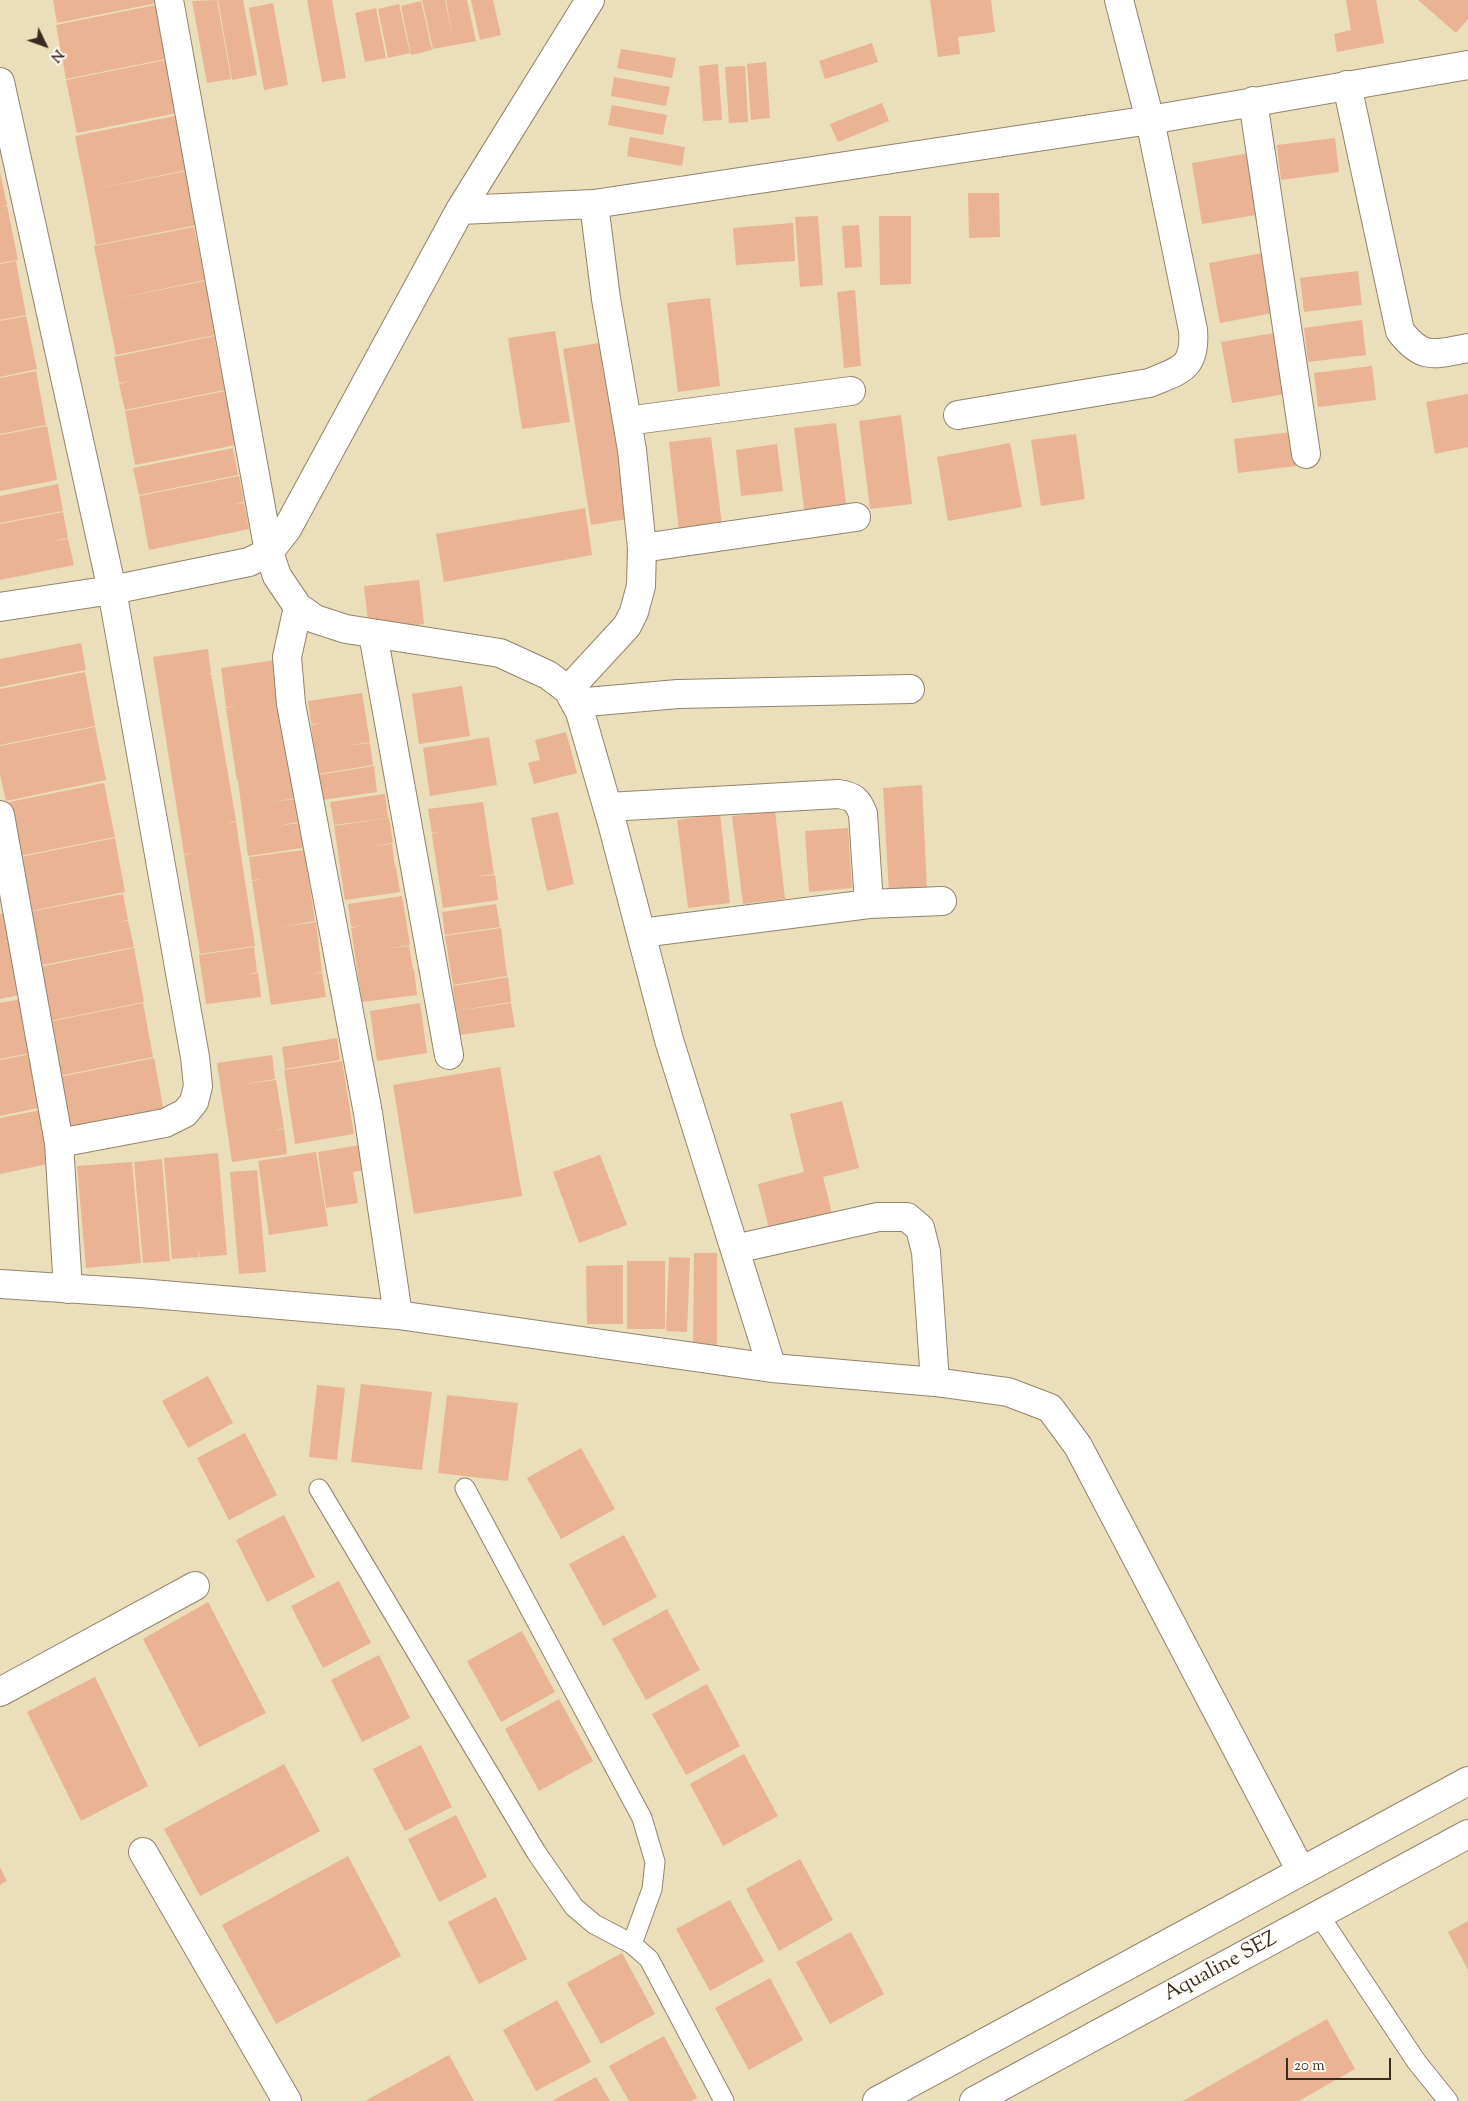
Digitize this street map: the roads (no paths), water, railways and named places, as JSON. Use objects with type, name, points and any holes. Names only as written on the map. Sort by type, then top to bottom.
[{"type":"street","points":[[169,0],[269,552],[277,576],[298,607],[315,620],[373,634],[500,653],[548,675],[572,696],[608,807],[669,1040],[772,1368]]},
{"type":"street","points":[[0,607],[112,590],[249,562],[269,552],[288,529],[460,210],[590,0]]},
{"type":"street","points":[[958,415],[1149,383],[1172,373],[1190,360],[1194,349],[1193,330],[1150,120],[1119,0]]},
{"type":"street","points":[[460,210],[594,204],[1150,120],[1468,65]]},
{"type":"street","points":[[0,82],[112,590],[194,1047],[198,1086],[194,1102],[185,1113],[165,1123],[59,1143]]},
{"type":"street","points":[[1347,85],[1400,331],[1412,347],[1429,354],[1468,348]]},
{"type":"street","points":[[1253,101],[1306,454]]},
{"type":"street","points":[[572,696],[626,626],[634,612],[641,586],[642,548],[627,421],[606,299],[594,204]]},
{"type":"street","points":[[627,421],[851,390]]},
{"type":"street","points":[[642,548],[856,517]]},
{"type":"street","points":[[298,607],[287,657],[290,704],[368,1113],[398,1315]]},
{"type":"street","points":[[373,634],[449,1055]]},
{"type":"street","points":[[572,696],[910,689]]},
{"type":"street","points":[[608,807],[838,794],[850,796],[859,803],[863,814],[869,904]]},
{"type":"street","points":[[0,815],[59,1143],[68,1289]]},
{"type":"street","points":[[641,933],[869,904],[942,901]]},
{"type":"street","points":[[735,1249],[878,1217],[907,1217],[920,1228],[926,1252],[935,1382]]},
{"type":"street","points":[[0,1284],[398,1315],[772,1368],[935,1382],[1008,1392],[1050,1408],[1078,1446],[1301,1871]]},
{"type":"street","points":[[0,1692],[195,1586]]},
{"type":"street","points":[[877,2101],[1468,1781]]},
{"type":"street","name":"Aqualine SEZ","points":[[974,2101],[1468,1834]]},
{"type":"street","points":[[143,1852],[287,2101]]},
{"type":"lane","points":[[465,1488],[642,1818],[655,1862],[652,1889],[632,1944]]},
{"type":"lane","points":[[319,1489],[536,1852],[574,1907],[594,1924],[632,1944],[649,1959],[724,2101]]},
{"type":"lane","points":[[1319,1915],[1416,2060],[1448,2101]]}]
